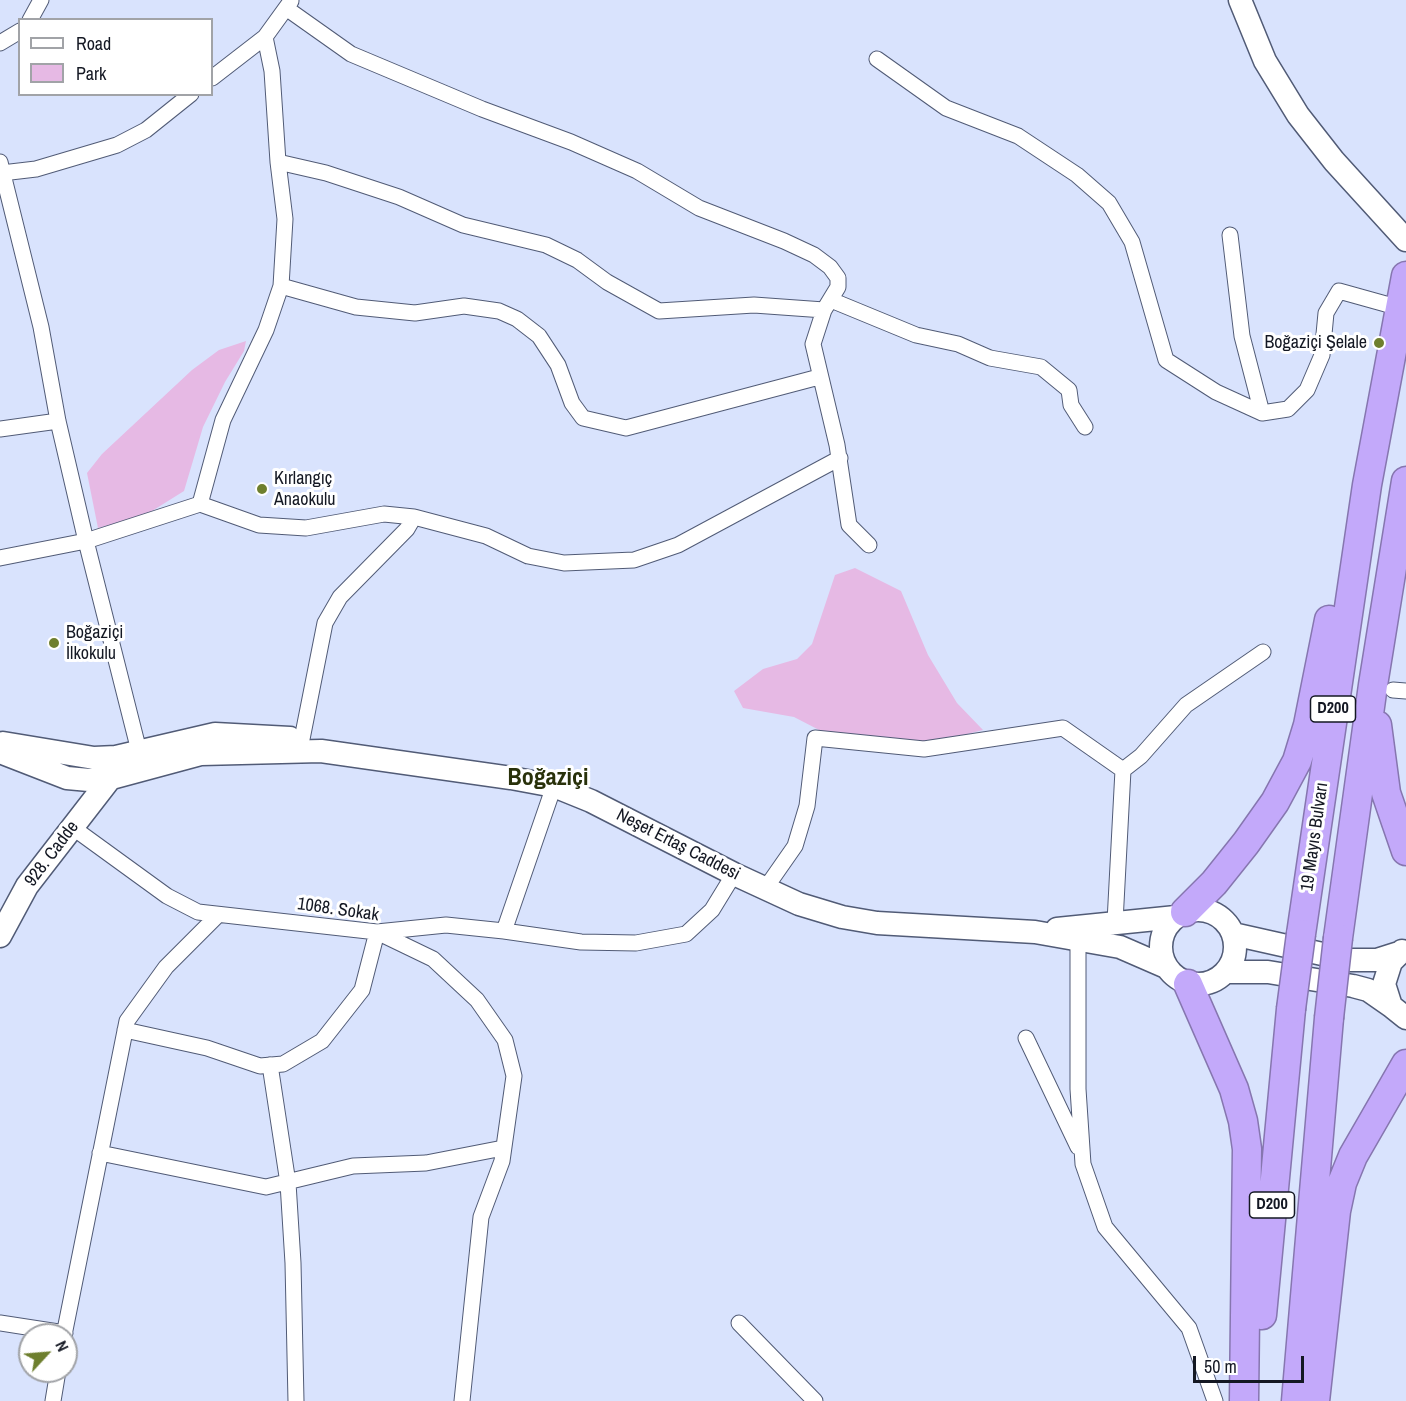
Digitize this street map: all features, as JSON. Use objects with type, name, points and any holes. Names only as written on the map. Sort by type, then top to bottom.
[{"type":"highway","name":"19 Mayıs Bulvarı","points":[[1255,1401],[1291,1010],[1301,933],[1367,485],[1406,276]]},
{"type":"highway","name":"19 Mayıs Bulvarı","points":[[1296,1401],[1338,938],[1391,689],[1406,481]]},
{"type":"highway","points":[[1180,914],[1215,883],[1246,843],[1275,802],[1298,761],[1308,725],[1337,580],[1367,485]]},
{"type":"highway","points":[[1391,689],[1386,794],[1406,851]]},
{"type":"highway","points":[[1177,975],[1234,1089],[1243,1121],[1247,1149],[1244,1401]]},
{"type":"highway","points":[[1315,1401],[1336,1211],[1342,1184],[1353,1156],[1406,1064]]},
{"type":"main road","points":[[1240,0],[1265,61],[1298,115],[1334,161],[1406,240]]},
{"type":"main road","name":"Neşet Ertaş Caddesi","points":[[0,742],[94,758],[215,734],[311,745],[554,786],[591,801],[734,874],[799,904],[842,917],[877,923],[1035,932],[1120,947],[1177,975]]},
{"type":"main road","name":"Neşet Ertaş Caddesi","points":[[0,752],[67,778],[89,780],[112,778],[201,754],[311,745]]},
{"type":"main road","name":"928. Cadde","points":[[0,936],[27,886],[133,752]]},
{"type":"main road","points":[[1194,910],[1214,913],[1222,918],[1233,934],[1235,954],[1226,972],[1209,983],[1177,975],[1160,945],[1168,924],[1180,914],[1194,910]]},
{"type":"main road","name":"Neşet Ertaş Caddesi","points":[[1035,932],[1180,914]]},
{"type":"main road","points":[[1233,934],[1349,960],[1377,960],[1402,951]]},
{"type":"main road","points":[[1399,1012],[1384,984],[1391,962],[1402,951]]},
{"type":"main road","points":[[1226,972],[1268,972],[1353,986],[1368,990],[1399,1012]]},
{"type":"street","points":[[31,18],[41,0]]},
{"type":"street","points":[[213,77],[265,36],[289,4],[351,54],[482,109],[571,142],[637,171],[699,208],[814,255],[830,267],[838,278],[838,287],[827,305],[813,344],[840,458],[849,525],[869,545]]},
{"type":"street","points":[[0,44],[18,32]]},
{"type":"street","points":[[200,504],[223,420],[266,330],[281,286],[285,219],[278,162],[272,71],[265,36]]},
{"type":"street","points":[[877,59],[946,108],[1018,136],[1077,176],[1109,203],[1132,242],[1166,360],[1216,392],[1263,413],[1288,409],[1307,390],[1322,355],[1326,313],[1339,291],[1400,308]]},
{"type":"street","points":[[133,752],[58,421],[41,327],[7,222],[1,167],[36,169],[117,145],[146,130],[188,96]]},
{"type":"street","points":[[278,162],[326,173],[399,197],[463,225],[546,245],[577,260],[607,282],[659,311],[754,305],[827,305],[916,335],[958,344],[990,358],[1041,367],[1069,390],[1071,405],[1085,427]]},
{"type":"street","points":[[1230,235],[1242,336],[1263,413]]},
{"type":"street","points":[[281,286],[356,307],[415,312],[464,306],[499,311],[517,320],[539,336],[558,365],[572,403],[583,418],[626,428],[819,377]]},
{"type":"street","points":[[0,429],[58,421]]},
{"type":"street","points":[[0,558],[86,541],[200,504],[259,525],[306,528],[384,514],[414,517],[486,536],[528,556],[564,563],[634,560],[678,545],[840,458]]},
{"type":"street","points":[[311,745],[325,623],[340,597],[408,529],[414,517]]},
{"type":"street","points":[[1115,922],[1123,770],[1141,756],[1186,705],[1263,652]]},
{"type":"street","points":[[765,889],[795,846],[807,806],[815,738],[924,749],[1063,728],[1123,770]]},
{"type":"street","points":[[504,931],[554,786]]},
{"type":"street","name":"1068. Sokak","points":[[72,827],[167,896],[198,912],[377,932],[433,959],[477,1000],[505,1040],[514,1076],[502,1161],[482,1217],[462,1401]]},
{"type":"street","points":[[125,1030],[207,1048],[260,1066],[283,1064],[322,1041],[362,990],[377,932],[446,926],[504,931],[580,942],[636,943],[687,934],[712,910],[734,874]]},
{"type":"street","points":[[67,1323],[127,1021],[166,967],[218,915]]},
{"type":"street","points":[[1078,940],[1078,1089],[1083,1164]]},
{"type":"street","points":[[1026,1038],[1074,1137],[1105,1227],[1189,1328],[1215,1401]]},
{"type":"street","points":[[270,1065],[288,1183],[293,1263],[296,1401]]},
{"type":"street","points":[[100,1153],[266,1187],[354,1166],[426,1163],[503,1148]]},
{"type":"street","points":[[0,1323],[18,1326]]},
{"type":"street","points":[[739,1323],[815,1401]]},
{"type":"street","points":[[53,1401],[56,1383]]},
{"type":"green space","points":[[246,341],[244,351],[225,382],[203,427],[184,491],[144,516],[98,528],[87,473],[102,454],[192,370],[219,350]]},
{"type":"green space","points":[[855,568],[901,591],[928,655],[957,703],[983,730],[932,743],[823,732],[794,717],[743,708],[734,691],[763,669],[797,659],[812,644],[835,575]]},
{"type":"place","name":"Boğaziçi Şelale","points":[[1379,343]]},
{"type":"place","name":"Kırlangıç Anaokulu","points":[[262,489]]},
{"type":"place","name":"Boğaziçi İlkokulu","points":[[54,643]]},
{"type":"district","name":"Boğaziçi","points":[[548,779]]}]
